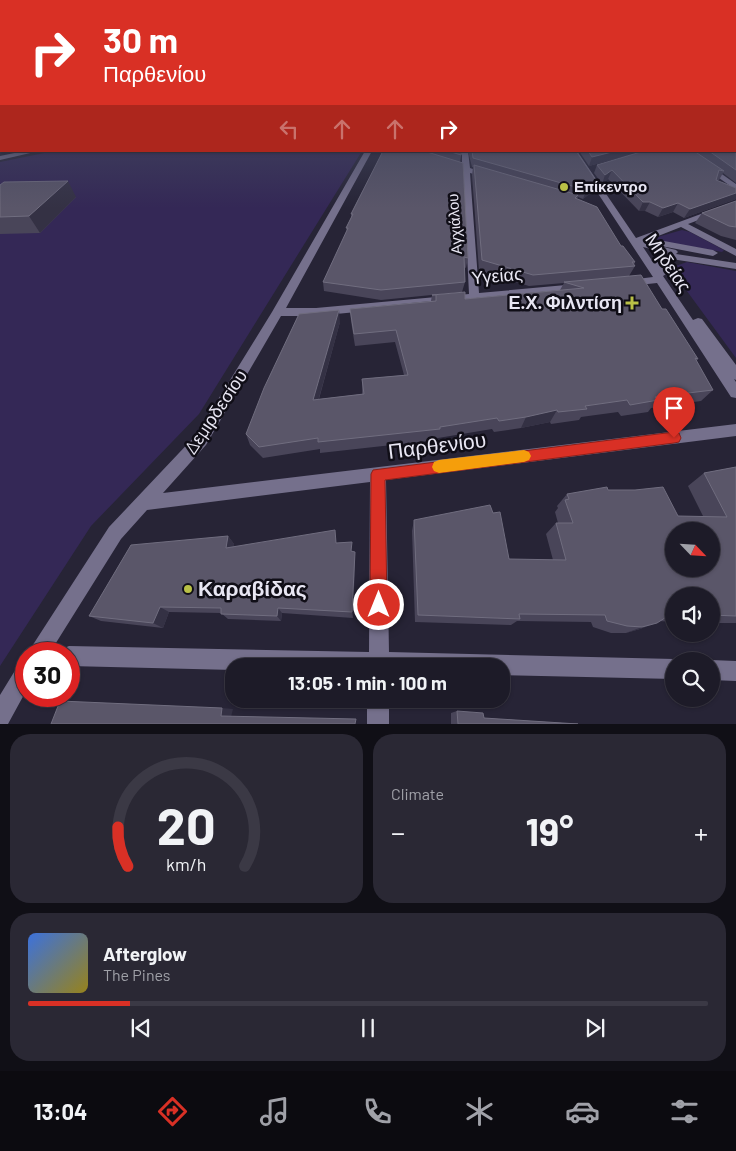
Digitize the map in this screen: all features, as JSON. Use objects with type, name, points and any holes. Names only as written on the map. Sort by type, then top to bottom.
[{"type":"street","points":[[0,158],[31,152]]},
{"type":"street","name":"Δεμιρδεσίου","points":[[45,642],[115,533],[201,440],[278,312],[368,152]]},
{"type":"street","name":"Αγχιάλου","points":[[465,152],[474,296]]},
{"type":"street","name":"Μηδείας","points":[[574,152],[590,170],[610,212],[634,242],[736,393]]},
{"type":"street","points":[[685,152],[736,188]]},
{"type":"street","points":[[440,161],[493,177]]},
{"type":"street","points":[[634,242],[736,204]]},
{"type":"street","points":[[681,224],[736,253]]},
{"type":"street","points":[[634,242],[659,243],[736,258]]},
{"type":"street","points":[[634,242],[658,250],[736,264]]},
{"type":"street","points":[[736,264],[663,256],[655,261],[736,374]]},
{"type":"street","points":[[620,284],[659,280]]},
{"type":"street","name":"Υγείας","points":[[278,312],[316,312],[591,286]]},
{"type":"street","name":"Παρθενίου","points":[[143,503],[736,430]]},
{"type":"street","points":[[378,474],[379,658]]},
{"type":"street","points":[[80,656],[225,660]]},
{"type":"street","points":[[510,666],[665,669]]},
{"type":"street","points":[[720,670],[736,671]]},
{"type":"street","points":[[0,716],[15,690]]},
{"type":"street","points":[[378,708],[378,724]]},
{"type":"shaded area","points":[[49,152],[361,152],[199,414],[91,526],[0,666],[0,162]]},
{"type":"shaded area","points":[[682,230],[690,232],[724,250],[722,252],[655,240],[654,238]]},
{"type":"shaded area","points":[[687,262],[736,271],[736,358],[670,268]]},
{"type":"building","points":[[382,152],[427,152],[463,163],[468,258],[464,257],[465,282],[381,290],[323,282],[348,228],[346,228],[353,214],[351,214]]},
{"type":"building","points":[[451,152],[462,152],[461,155]]},
{"type":"building","points":[[472,152],[577,152],[597,182],[586,190],[473,158]]},
{"type":"building","points":[[589,152],[612,152],[592,157]]},
{"type":"building","points":[[641,152],[696,152],[724,171],[719,170],[716,180],[736,188],[736,193],[690,209],[678,203],[663,208],[650,202],[643,202],[612,170],[605,175],[597,165]]},
{"type":"building","points":[[710,152],[736,152],[736,170]]},
{"type":"building","points":[[474,165],[578,195],[575,198],[597,207],[621,246],[623,246],[635,262],[632,262],[635,266],[533,275],[482,260]]},
{"type":"building","points":[[68,181],[29,216],[0,217],[0,185],[4,182]]},
{"type":"building","points":[[736,201],[736,227],[729,226],[702,213]]},
{"type":"building","points":[[641,275],[662,309],[666,309],[698,359],[695,358],[713,390],[655,397],[658,400],[630,405],[627,400],[585,406],[587,409],[558,412],[557,410],[499,421],[497,418],[440,427],[440,429],[318,442],[318,438],[259,447],[246,434],[264,388],[299,314],[339,310],[313,400],[364,394],[362,379],[408,375],[396,330],[354,334],[350,309],[436,301],[436,295],[432,295],[465,292],[465,299],[584,288],[564,282]]},
{"type":"building","points":[[736,467],[736,616],[720,615],[720,587],[665,587],[665,618],[657,623],[642,627],[627,626],[607,621],[605,615],[519,614],[520,619],[418,615],[414,520],[490,505],[493,513],[500,512],[509,559],[566,560],[556,523],[573,523],[565,500],[569,499],[567,494],[607,487],[608,490],[635,490],[663,487],[678,516],[727,517],[704,473]]},
{"type":"building","points":[[335,530],[336,543],[352,542],[351,551],[355,552],[352,612],[278,608],[277,616],[221,614],[221,608],[160,607],[153,623],[89,616],[131,545],[228,536],[226,548]]},
{"type":"building","points":[[80,702],[222,708],[221,716],[356,719],[355,724],[51,724],[58,707],[80,707]]},
{"type":"building","points":[[457,711],[483,713],[484,718],[578,724],[458,724]]},
{"type":"slow traffic","points":[[439,467],[524,456]]},
{"type":"place","name":"Επίκεντρο","points":[[564,187]]},
{"type":"place","name":"Ε.Χ. Φιλντίση","points":[[632,303]]},
{"type":"place","name":"Καραβίδας","points":[[188,589]]},
{"type":"route","points":[[379,605],[378,474],[674,438]]}]
